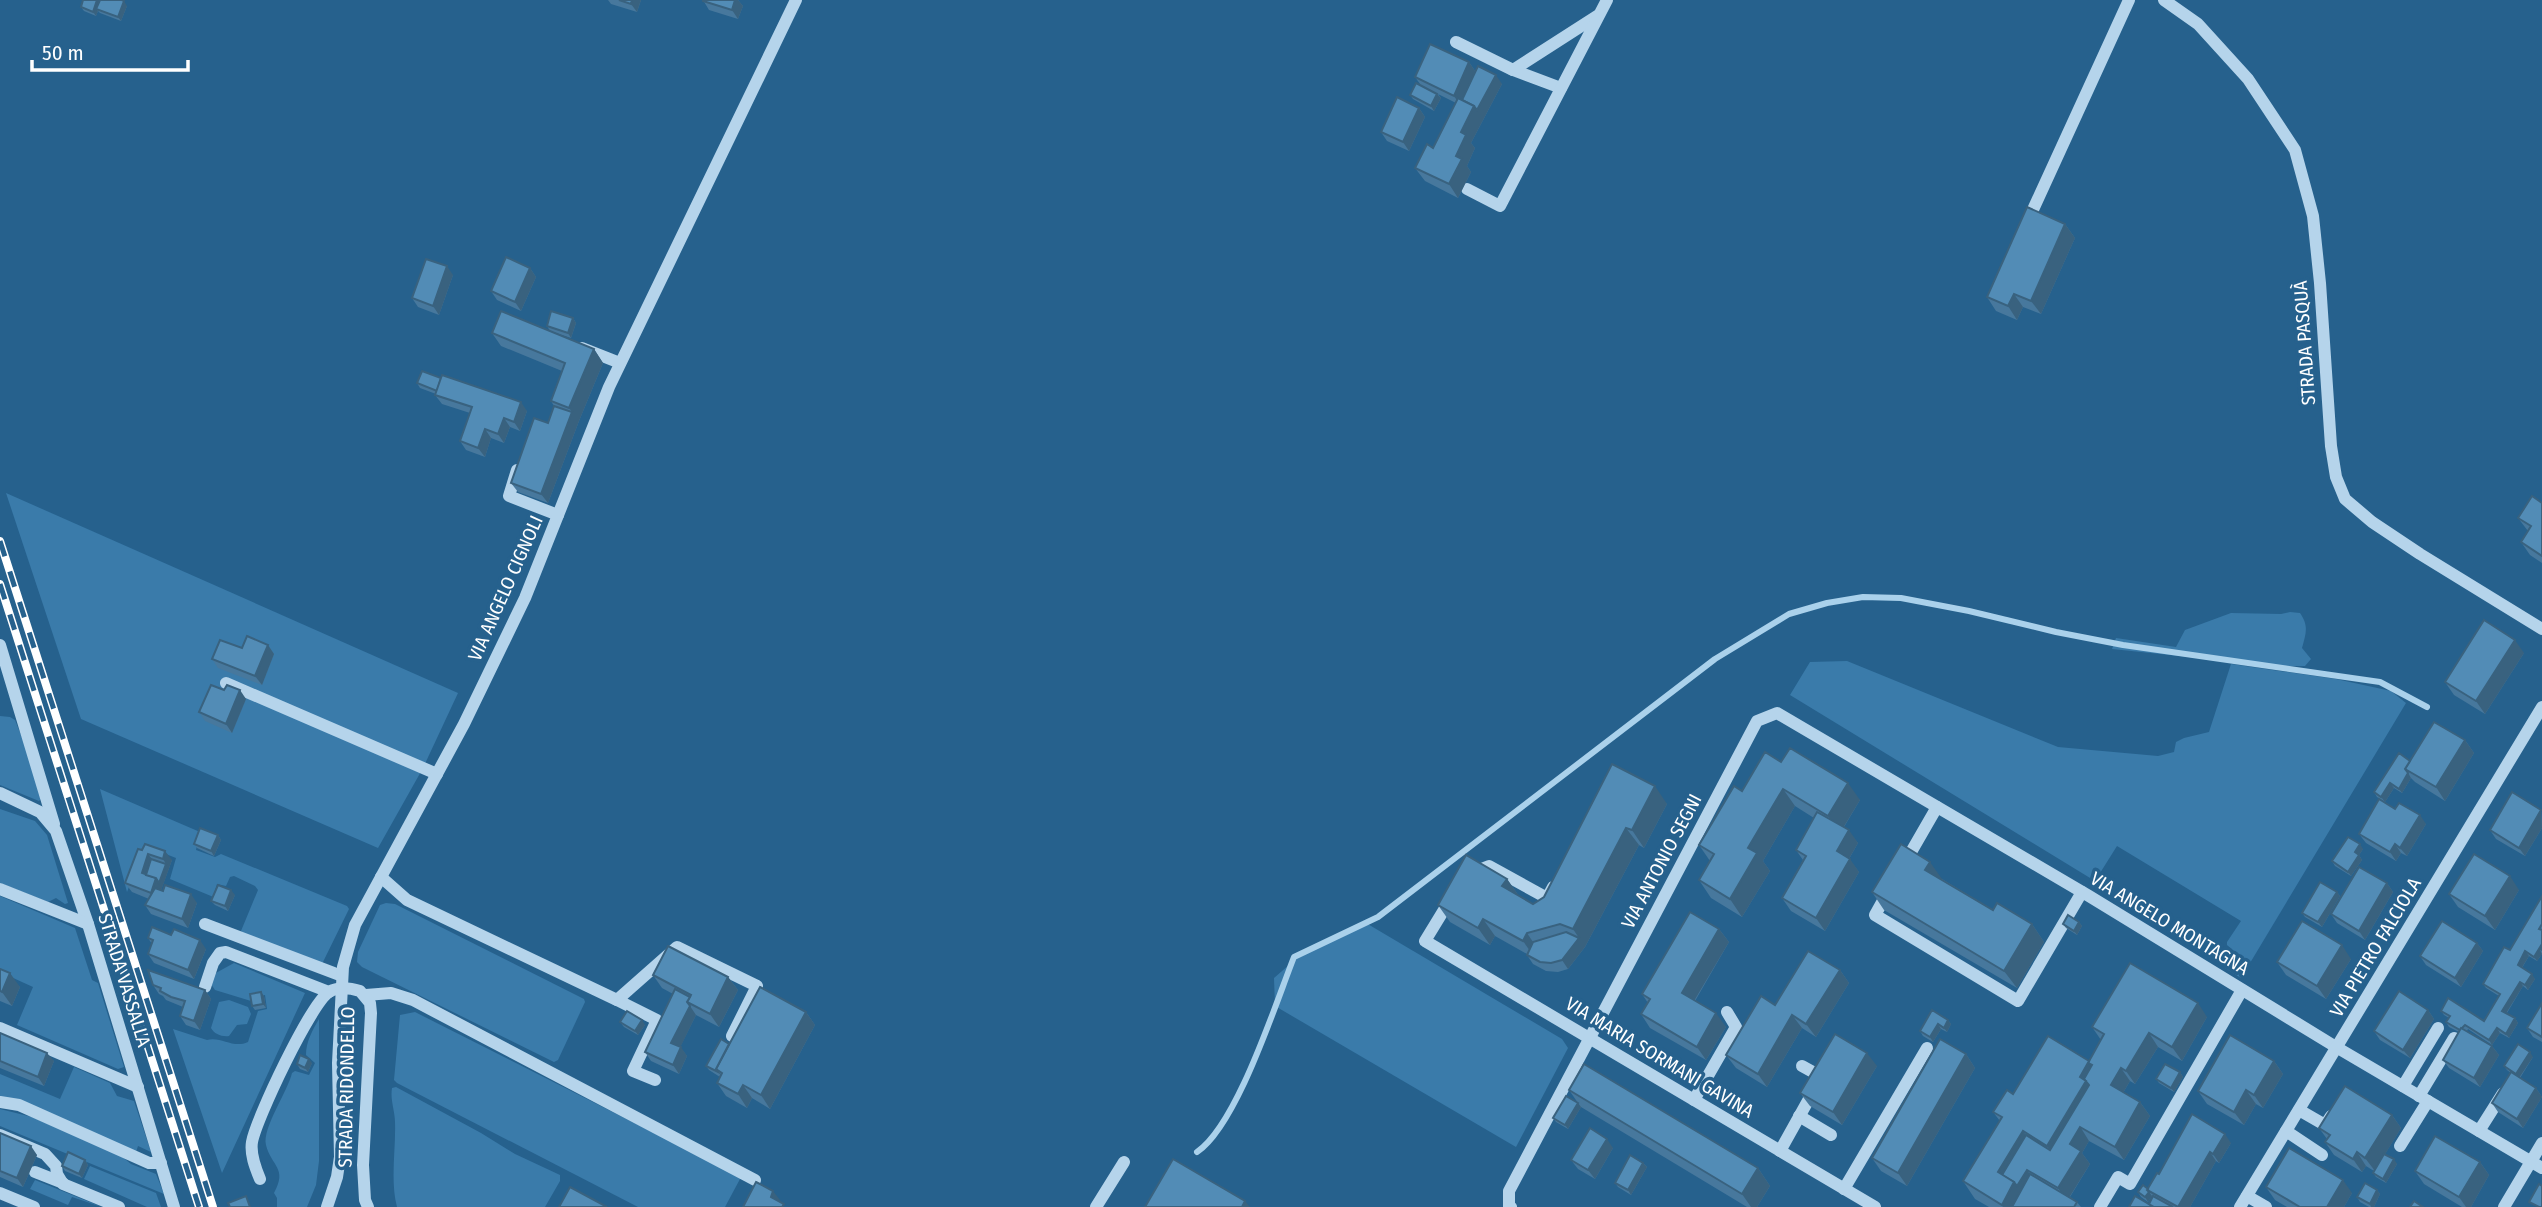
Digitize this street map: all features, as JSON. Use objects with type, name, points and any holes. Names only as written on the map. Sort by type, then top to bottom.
[{"type":"street","name":"VIA ANGELO CIGNOLI","points":[[327,1207],[337,1177],[340,1157],[337,985],[355,925],[464,724],[525,598],[620,363],[796,0]]},
{"type":"street","points":[[1466,189],[1500,206],[1607,0]]},
{"type":"street","points":[[2023,231],[2130,0]]},
{"type":"street","name":"STRADA PASQUÀ","points":[[2164,0],[2198,24],[2248,79],[2295,150],[2313,216],[2331,446],[2336,477],[2345,499],[2372,522],[2420,554],[2542,629]]},
{"type":"street","points":[[1513,70],[1600,14]]},
{"type":"street","points":[[1455,42],[1513,70],[1561,88]]},
{"type":"street","points":[[574,345],[620,363]]},
{"type":"street","points":[[520,463],[509,496],[558,515]]},
{"type":"street","points":[[0,645],[56,831]]},
{"type":"street","points":[[226,683],[437,774]]},
{"type":"street","name":"VIA PIETRO FALCIOLA","points":[[2244,1201],[2542,707]]},
{"type":"street","name":"VIA ANGELO MONTAGNA","points":[[1777,713],[2082,892],[2536,1165]]},
{"type":"street","name":"VIA ANTONIO SEGNI","points":[[1588,1037],[1757,721],[1777,713]]},
{"type":"street","name":"STRADA VASSALLA","points":[[0,793],[40,812],[56,831],[88,924],[174,1207]]},
{"type":"street","points":[[1937,807],[1875,915],[2018,1001],[2082,892]]},
{"type":"street","name":"VIA MARIA SORMANI GAVINA","points":[[1560,874],[1547,898],[1489,866],[1464,876],[1425,941],[1844,1189],[1855,1202],[1875,1207]]},
{"type":"street","points":[[381,877],[407,900],[657,1020],[634,1071],[655,1080]]},
{"type":"street","points":[[0,889],[88,924]]},
{"type":"street","points":[[205,924],[337,985]]},
{"type":"street","points":[[617,1000],[677,947],[757,986],[732,1036]]},
{"type":"street","points":[[205,986],[213,963],[220,953],[226,952],[337,985]]},
{"type":"street","points":[[260,1179],[252,1158],[251,1145],[256,1126],[305,1025],[322,998],[337,985]]},
{"type":"street","name":"STRADA RIDONDELLO","points":[[337,985],[360,990],[366,995],[371,1013],[363,1165],[365,1200],[368,1207]]},
{"type":"street","points":[[2100,1207],[2118,1177],[2130,1184],[2242,990]]},
{"type":"street","points":[[366,995],[391,993],[413,1000],[755,1180]]},
{"type":"street","points":[[1694,1100],[1736,1027],[1727,1012]]},
{"type":"street","points":[[0,1028],[138,1087]]},
{"type":"street","points":[[2403,1086],[2438,1028]]},
{"type":"street","points":[[1511,1207],[1508,1206],[1509,1191],[1588,1037]]},
{"type":"street","points":[[2400,1146],[2454,1038]]},
{"type":"street","points":[[1844,1189],[1927,1054]]},
{"type":"street","points":[[1780,1151],[1825,1072],[1802,1066]]},
{"type":"street","points":[[2479,1131],[2507,1085]]},
{"type":"street","points":[[0,1102],[19,1105],[149,1163],[161,1163]]},
{"type":"street","points":[[2299,1110],[2325,1125],[2332,1114]]},
{"type":"street","points":[[1799,1116],[1831,1135]]},
{"type":"street","points":[[2286,1131],[2322,1155]]},
{"type":"street","points":[[0,1135],[45,1154],[56,1166],[63,1184]]},
{"type":"street","points":[[2504,1207],[2536,1165],[2542,1143]]},
{"type":"street","points":[[1097,1207],[1124,1162]]},
{"type":"street","points":[[35,1172],[119,1207]]},
{"type":"street","points":[[0,1193],[34,1207]]},
{"type":"street","points":[[2244,1201],[2266,1207]]},
{"type":"shaded area","points":[[6,493],[458,693],[423,768],[378,848],[81,719]]},
{"type":"shaded area","points":[[2231,613],[2300,613],[2305,622],[2302,648],[2311,659],[2305,666],[2276,666],[2112,649],[2116,638],[2176,647],[2185,630]]},
{"type":"shaded area","points":[[1847,661],[2058,747],[2158,756],[2174,752],[2176,742],[2184,738],[2209,732],[2231,664],[2336,679],[2391,691],[2406,703],[2241,978],[2225,968],[2235,952],[2227,942],[2241,921],[2117,846],[2095,881],[1790,695],[1810,662]]},
{"type":"shaded area","points":[[0,716],[15,720],[32,762],[42,798],[39,801],[0,785]]},
{"type":"shaded area","points":[[100,789],[200,832],[196,850],[215,857],[221,854],[347,906],[349,909],[322,964],[243,934],[241,931],[258,890],[234,876],[230,877],[226,886],[217,884],[213,897],[170,879],[176,858],[148,847],[144,848],[127,892]]},
{"type":"shaded area","points":[[0,809],[35,821],[47,835],[68,903],[56,898],[48,902],[0,883]]},
{"type":"shaded area","points":[[0,896],[75,928],[92,980],[98,983],[124,1067],[118,1069],[17,1025],[33,987],[0,972]]},
{"type":"shaded area","points":[[395,904],[584,999],[558,1060],[554,1062],[362,967],[357,962],[358,952],[380,905]]},
{"type":"shaded area","points":[[1366,923],[1562,1039],[1568,1048],[1516,1147],[1275,1006],[1274,978],[1297,958]]},
{"type":"shaded area","points":[[234,963],[305,993],[222,1173],[173,1029],[207,1040],[237,1044],[248,1042],[258,1011],[267,1009],[265,995],[252,997],[251,1001],[215,990],[211,984],[214,974]]},
{"type":"shaded area","points":[[229,1000],[248,1007],[251,1014],[247,1024],[237,1025],[229,1036],[224,1036],[211,1028],[219,1002]]},
{"type":"shaded area","points":[[415,1012],[739,1176],[740,1179],[725,1207],[638,1207],[397,1083],[394,1080],[400,1015]]},
{"type":"shaded area","points":[[319,1019],[319,1161],[316,1185],[307,1207],[277,1207],[274,1193],[279,1172],[266,1145],[268,1129],[292,1073],[295,1071],[309,1075],[315,1063],[306,1055],[306,1050]]},
{"type":"shaded area","points":[[74,1067],[110,1083],[117,1096],[134,1101],[151,1152],[138,1146],[136,1152],[0,1099],[0,1074],[60,1099]]},
{"type":"shaded area","points":[[396,1087],[515,1154],[560,1175],[560,1181],[545,1207],[397,1207],[392,1092],[392,1088]]},
{"type":"shaded area","points":[[0,1109],[32,1117],[120,1155],[131,1164],[156,1174],[164,1194],[0,1126]]},
{"type":"shaded area","points":[[90,1166],[156,1193],[161,1207],[147,1207],[84,1179]]},
{"type":"shaded area","points":[[35,1180],[102,1207],[72,1197],[68,1205],[30,1189]]},
{"type":"building","points":[[83,0],[97,0],[93,12],[81,7]]},
{"type":"building","points":[[100,0],[124,1],[118,17],[96,9]]},
{"type":"building","points":[[703,0],[735,0],[732,10]]},
{"type":"building","points":[[1430,44],[1469,62],[1454,96],[1415,77]]},
{"type":"building","points":[[1478,66],[1496,75],[1477,110],[1462,100]]},
{"type":"building","points":[[1416,83],[1437,94],[1431,106],[1410,95]]},
{"type":"building","points":[[1397,97],[1419,108],[1403,142],[1381,132]]},
{"type":"building","points":[[1458,98],[1474,106],[1461,132],[1466,135],[1456,156],[1462,159],[1449,184],[1415,168],[1427,144],[1433,148]]},
{"type":"building","points":[[2027,207],[2065,224],[2031,301],[2014,294],[2008,306],[1987,297]]},
{"type":"building","points":[[506,257],[530,268],[515,302],[491,291]]},
{"type":"building","points":[[426,259],[447,266],[433,306],[412,298]]},
{"type":"building","points":[[501,311],[594,349],[569,408],[551,401],[565,363],[492,333]]},
{"type":"building","points":[[551,311],[573,318],[568,333],[547,326]]},
{"type":"building","points":[[422,371],[441,378],[437,391],[417,383]]},
{"type":"building","points":[[442,375],[521,402],[514,422],[504,418],[498,434],[485,429],[478,448],[460,441],[472,407],[435,395]]},
{"type":"building","points":[[554,406],[572,412],[541,494],[511,483],[534,418],[548,423]]},
{"type":"building","points":[[2532,496],[2542,503],[2542,556],[2521,542],[2531,526],[2518,518]]},
{"type":"building","points":[[2484,620],[2515,640],[2476,701],[2445,682]]},
{"type":"building","points":[[247,636],[268,645],[255,676],[212,659],[220,640],[242,648]]},
{"type":"building","points":[[211,685],[224,690],[227,685],[240,690],[226,724],[199,712]]},
{"type":"building","points":[[2434,722],[2465,740],[2436,787],[2405,769]]},
{"type":"building","points":[[1790,748],[1848,783],[1828,816],[1783,789],[1748,848],[1757,853],[1730,899],[1699,880],[1714,854],[1699,845],[1734,786],[1742,791],[1765,752],[1781,762]]},
{"type":"building","points":[[2399,753],[2410,761],[2405,769],[2408,773],[2399,789],[2390,783],[2381,797],[2374,792]]},
{"type":"building","points":[[1612,764],[1655,786],[1632,830],[1626,828],[1573,929],[1560,924],[1527,933],[1523,941],[1483,919],[1478,928],[1438,905],[1466,855],[1507,879],[1502,886],[1533,904],[1544,897]]},
{"type":"building","points":[[2512,792],[2541,810],[2519,848],[2490,830]]},
{"type":"building","points":[[2379,799],[2395,809],[2399,803],[2420,815],[2400,848],[2395,844],[2390,852],[2359,834]]},
{"type":"building","points":[[1817,812],[1849,830],[1837,851],[1850,859],[1816,918],[1782,898],[1806,856],[1796,850]]},
{"type":"building","points":[[200,828],[218,835],[211,851],[194,844]]},
{"type":"building","points":[[2348,837],[2360,844],[2355,852],[2359,855],[2348,872],[2332,861]]},
{"type":"building","points":[[145,844],[165,851],[163,859],[148,854],[142,873],[156,878],[151,893],[125,883],[138,849],[142,850]]},
{"type":"building","points":[[1901,844],[1930,862],[1925,870],[1993,910],[1997,903],[2032,924],[2004,971],[1872,892]]},
{"type":"building","points":[[2474,854],[2510,876],[2485,916],[2449,894]]},
{"type":"building","points":[[151,859],[166,864],[159,883],[156,878],[146,875]]},
{"type":"building","points":[[2359,867],[2387,883],[2359,931],[2331,914]]},
{"type":"building","points":[[2320,882],[2337,892],[2318,922],[2302,913]]},
{"type":"building","points":[[165,885],[191,894],[182,919],[145,905],[155,888],[163,891]]},
{"type":"building","points":[[218,885],[231,890],[225,906],[211,901]]},
{"type":"building","points":[[2542,896],[2542,924],[2539,929],[2542,930],[2542,944],[2534,957],[2525,951],[2518,965],[2532,974],[2525,985],[2520,982],[2502,1011],[2515,1018],[2506,1034],[2497,1028],[2489,1040],[2465,1025],[2460,1030],[2446,1022],[2450,1016],[2441,1011],[2448,998],[2484,1021],[2500,994],[2483,984],[2504,947],[2510,950]]},
{"type":"building","points":[[1690,912],[1719,929],[1682,993],[1716,1013],[1697,1047],[1641,1014],[1650,999],[1642,994]]},
{"type":"building","points":[[2068,915],[2079,922],[2074,931],[2063,924]]},
{"type":"building","points":[[2302,921],[2342,945],[2317,986],[2277,962]]},
{"type":"building","points":[[2442,921],[2477,943],[2455,978],[2420,956]]},
{"type":"building","points":[[152,927],[171,935],[174,929],[200,940],[188,970],[148,954],[153,940],[148,938]]},
{"type":"building","points":[[1566,932],[1579,938],[1562,960],[1540,962],[1527,955],[1533,942]]},
{"type":"building","points":[[668,946],[728,977],[710,1014],[687,1002],[691,995],[653,975]]},
{"type":"building","points":[[1808,951],[1840,970],[1806,1024],[1792,1015],[1758,1074],[1726,1055],[1761,996],[1775,1005]]},
{"type":"building","points":[[2130,963],[2198,1003],[2172,1047],[2149,1033],[2126,1071],[2121,1068],[2111,1085],[2140,1102],[2115,1147],[2080,1127],[2070,1144],[2081,1151],[2058,1188],[2027,1170],[2017,1186],[2002,1175],[2026,1135],[2050,1150],[2089,1085],[2084,1079],[2092,1065],[2088,1063],[2104,1034],[2092,1027]]},
{"type":"building","points":[[0,969],[10,973],[2,992],[0,991]]},
{"type":"building","points":[[148,970],[205,990],[194,1021],[180,1016],[185,1001],[160,991],[161,988],[153,985]]},
{"type":"building","points":[[760,987],[806,1012],[761,1095],[743,1085],[738,1094],[717,1083],[722,1073],[716,1069]]},
{"type":"building","points":[[675,989],[690,997],[687,1002],[690,1006],[671,1043],[681,1047],[673,1065],[645,1052]]},
{"type":"building","points":[[2399,991],[2428,1010],[2403,1050],[2374,1031]]},
{"type":"building","points":[[261,992],[263,1004],[252,1006],[250,994]]},
{"type":"building","points":[[2542,1003],[2542,1037],[2527,1028]]},
{"type":"building","points":[[1932,1010],[1948,1020],[1944,1028],[1938,1024],[1930,1037],[1920,1031]]},
{"type":"building","points":[[627,1011],[642,1020],[635,1031],[620,1022]]},
{"type":"building","points":[[2461,1028],[2492,1046],[2474,1078],[2443,1060]]},
{"type":"building","points":[[0,1033],[47,1053],[38,1077],[0,1061]]},
{"type":"building","points":[[1835,1034],[1867,1053],[1833,1112],[1800,1093]]},
{"type":"building","points":[[2230,1035],[2274,1061],[2254,1095],[2246,1090],[2234,1112],[2198,1091]]},
{"type":"building","points":[[2048,1036],[2089,1061],[2080,1077],[2086,1081],[2047,1146],[2023,1131],[1998,1172],[2014,1182],[2002,1205],[1963,1181],[2002,1117],[1993,1112],[2007,1090],[2013,1094]]},
{"type":"building","points":[[721,1039],[729,1044],[716,1069],[718,1072],[706,1066]]},
{"type":"building","points":[[1940,1039],[1966,1054],[1898,1173],[1872,1158]]},
{"type":"building","points":[[2518,1044],[2530,1052],[2516,1074],[2504,1066]]},
{"type":"building","points":[[300,1055],[309,1059],[305,1068],[297,1064]]},
{"type":"building","points":[[1584,1064],[1758,1168],[1742,1194],[1569,1090]]},
{"type":"building","points":[[2165,1064],[2180,1072],[2171,1088],[2156,1079]]},
{"type":"building","points":[[2511,1072],[2536,1088],[2517,1119],[2492,1103]]},
{"type":"building","points":[[2345,1086],[2392,1115],[2365,1158],[2357,1152],[2353,1159],[2325,1142],[2330,1135],[2319,1128]]},
{"type":"building","points":[[1566,1096],[1578,1103],[1565,1125],[1553,1118]]},
{"type":"building","points":[[2192,1114],[2225,1134],[2213,1154],[2210,1152],[2178,1207],[2147,1190],[2157,1173],[2159,1174]]},
{"type":"building","points":[[1590,1128],[1607,1139],[1588,1170],[1571,1160]]},
{"type":"building","points":[[0,1133],[31,1146],[17,1178],[0,1171]]},
{"type":"building","points":[[2435,1136],[2480,1162],[2459,1197],[2415,1171]]},
{"type":"building","points":[[2289,1148],[2343,1180],[2327,1207],[2300,1207],[2266,1187]]},
{"type":"building","points":[[68,1152],[85,1160],[79,1174],[62,1166]]},
{"type":"building","points":[[2384,1154],[2394,1159],[2383,1179],[2373,1173]]},
{"type":"building","points":[[1630,1155],[1643,1163],[1628,1190],[1615,1183]]},
{"type":"building","points":[[1173,1159],[1245,1201],[1242,1207],[1145,1207]]},
{"type":"building","points":[[2030,1174],[2077,1202],[2074,1207],[2012,1207]]},
{"type":"building","points":[[756,1182],[773,1191],[771,1197],[784,1204],[782,1207],[743,1207]]},
{"type":"building","points":[[2365,1183],[2377,1190],[2370,1204],[2357,1197]]},
{"type":"building","points":[[2539,1184],[2542,1186],[2542,1207],[2529,1202]]},
{"type":"building","points":[[2143,1185],[2149,1192],[2145,1197],[2138,1192]]},
{"type":"building","points":[[570,1187],[607,1207],[559,1207]]},
{"type":"building","points":[[246,1196],[250,1207],[230,1207],[228,1203]]},
{"type":"building","points":[[2135,1196],[2154,1207],[2129,1207]]},
{"type":"building","points":[[2153,1196],[2173,1207],[2154,1207],[2149,1204]]},
{"type":"building","points":[[2414,1201],[2423,1207],[2410,1207]]},
{"type":"waterway","points":[[1197,1152],[1212,1138],[1240,1091],[1266,1033],[1294,957],[1378,917],[1715,659],[1789,614],[1827,603],[1863,597],[1901,598],[2123,645],[2380,682],[2427,707]]},
{"type":"railway","points":[[0,541],[213,1207]]},
{"type":"railway","points":[[0,584],[199,1207]]}]
